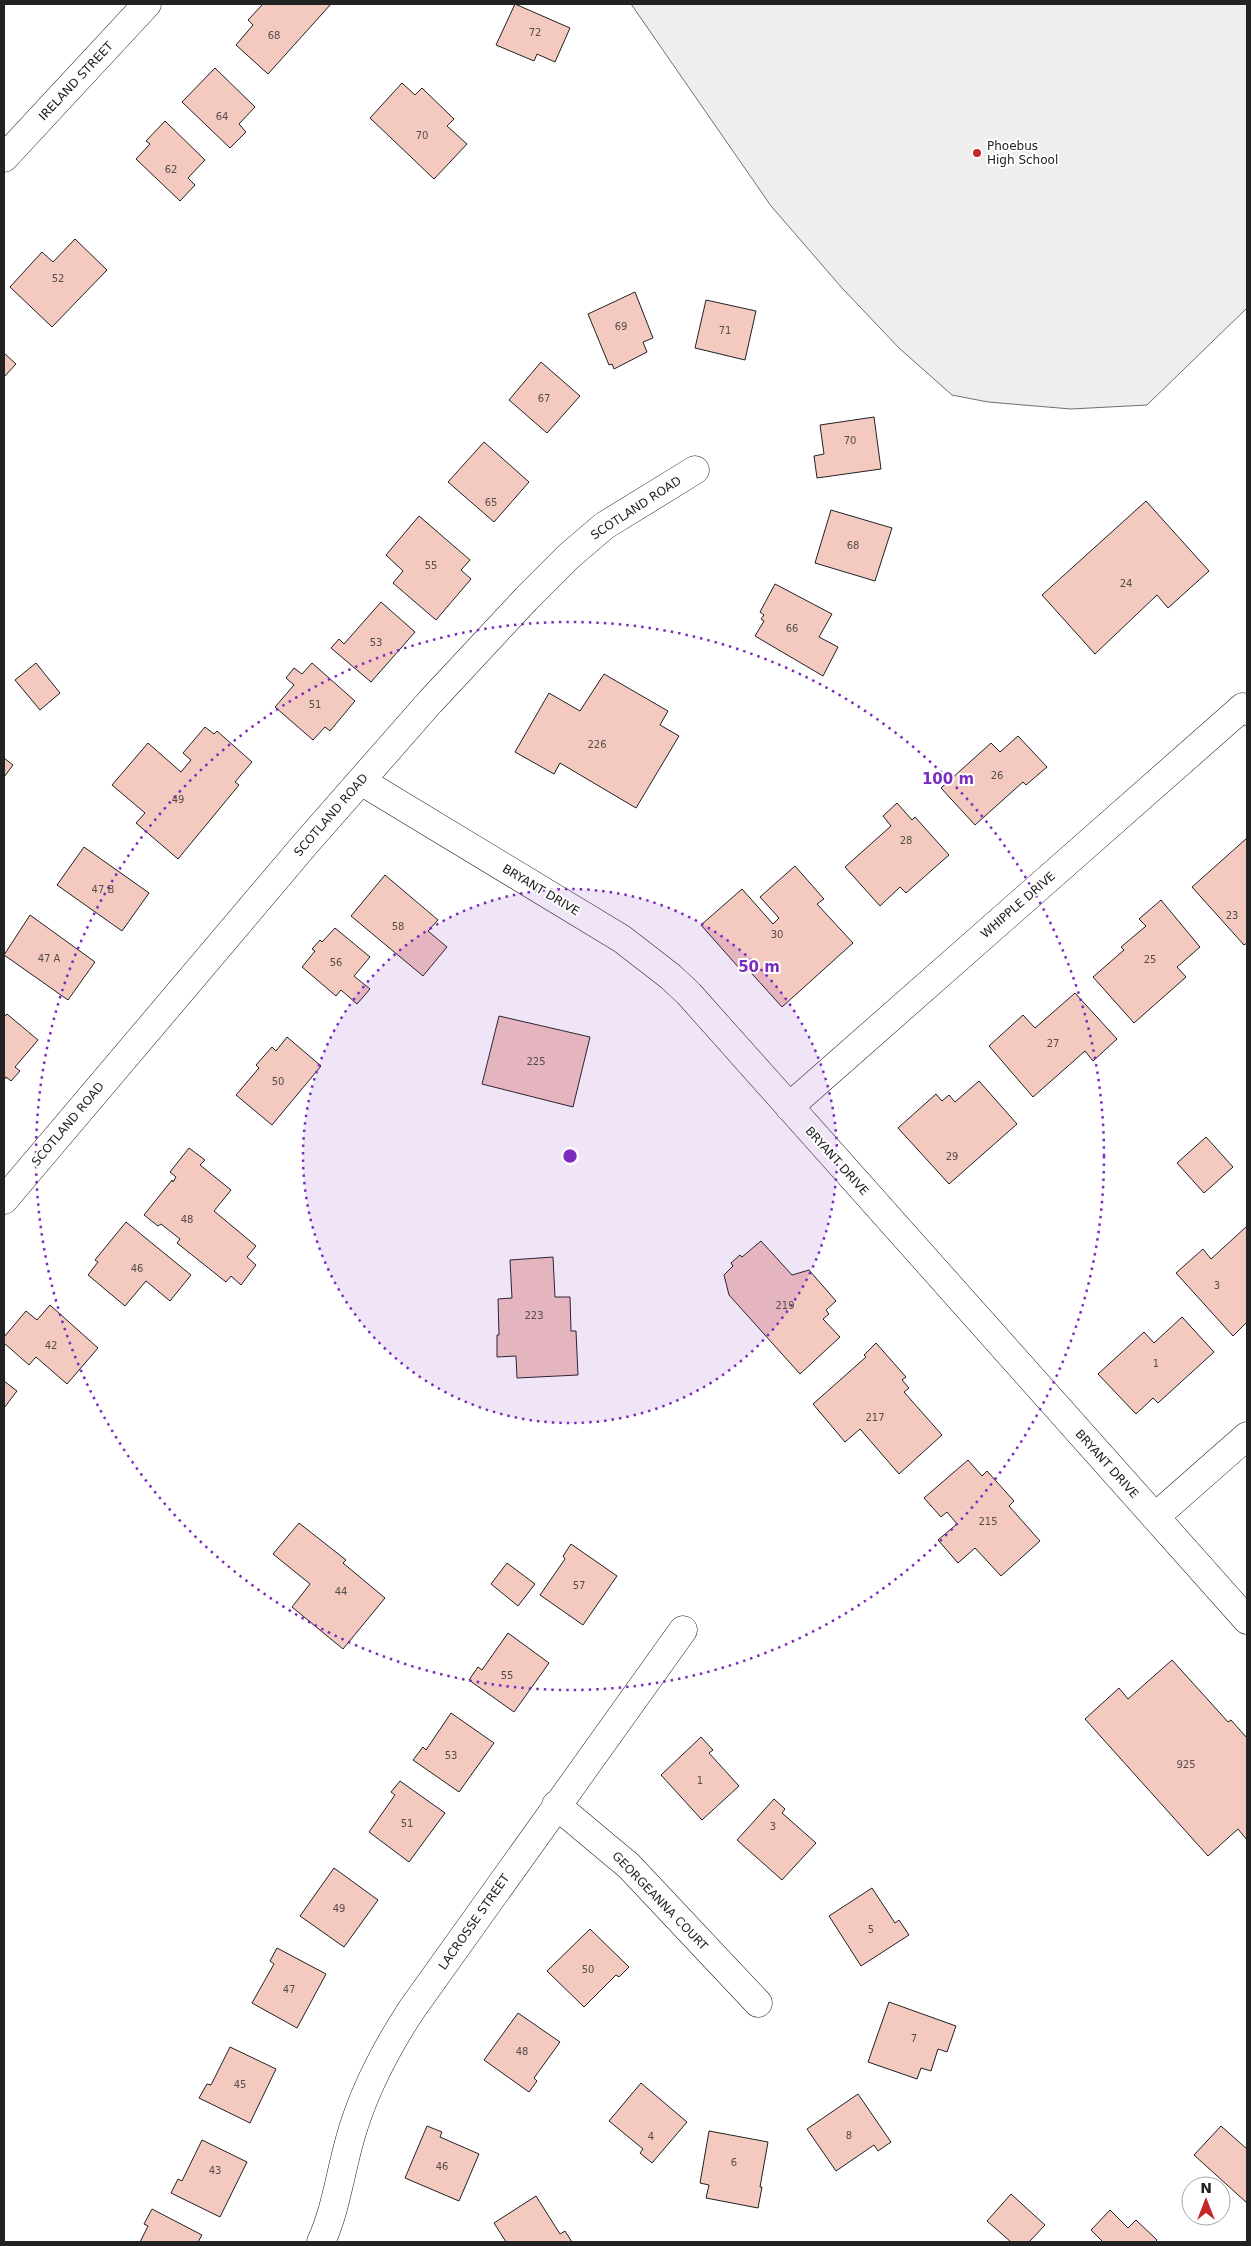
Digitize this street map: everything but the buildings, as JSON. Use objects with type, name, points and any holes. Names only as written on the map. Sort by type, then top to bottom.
[{"type":"street","name":"IRELAND STREET","points":[[4,158],[147,4]]},
{"type":"street","name":"SCOTLAND ROAD","points":[[4,1200],[361,781],[430,702],[526,598],[574,551],[604,526],[695,470]]},
{"type":"street","name":"WHIPPLE DRIVE","points":[[789,1107],[1244,707],[1247,711]]},
{"type":"street","name":"BRYANT DRIVE","points":[[361,781],[622,939],[689,994],[1247,1620]]},
{"type":"street","points":[[1154,1517],[1247,1436]]},
{"type":"street","name":"LACROSSE STREET","points":[[321,2242],[338,2194],[350,2140],[369,2085],[386,2049],[412,2009],[556,1805],[683,1630]]},
{"type":"street","name":"GEORGEANNA COURT","points":[[556,1805],[629,1866],[758,2003]]},
{"type":"shaded area","name":"Phoebus High School","points":[[631,4],[1247,4],[1247,308],[1147,405],[1071,409],[988,402],[952,395],[899,348],[842,288],[771,206]]},
{"type":"place","name":"Phoebus High School","points":[[977,153]]}]
